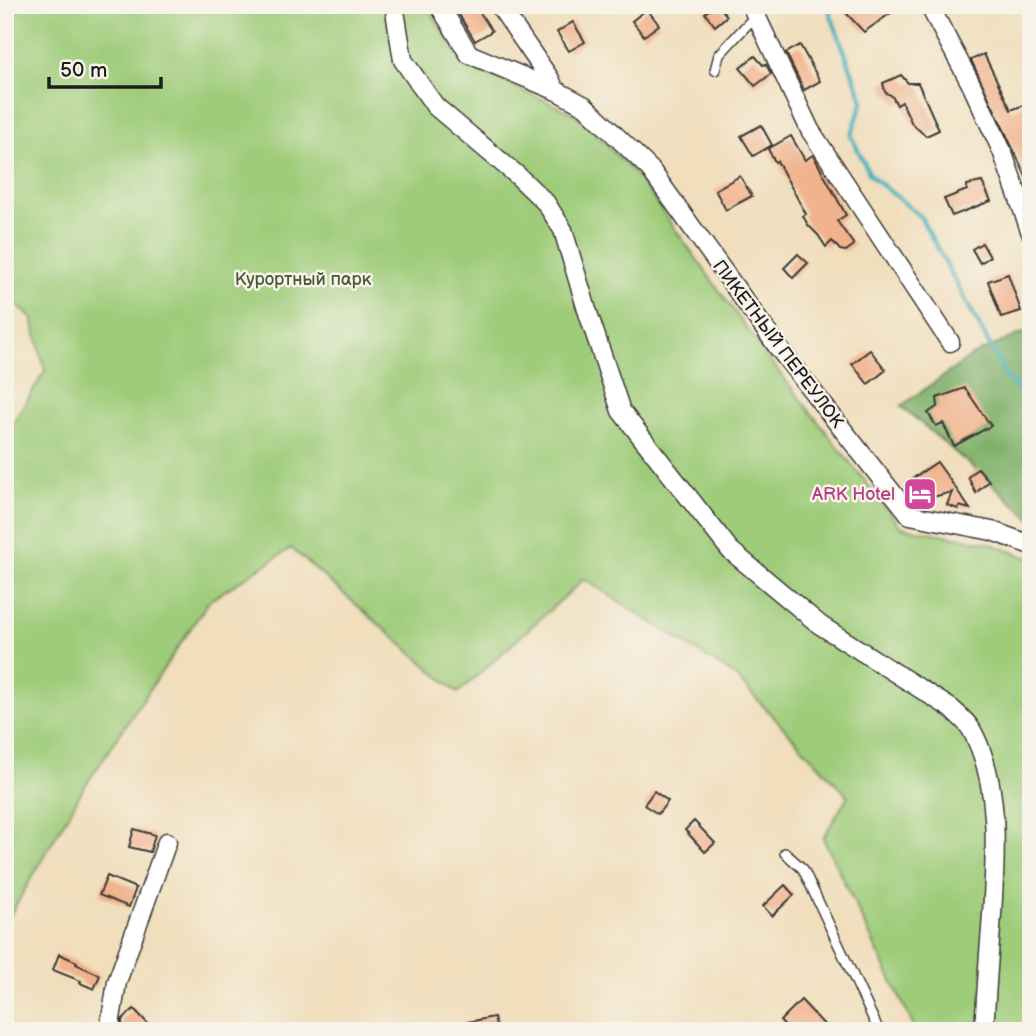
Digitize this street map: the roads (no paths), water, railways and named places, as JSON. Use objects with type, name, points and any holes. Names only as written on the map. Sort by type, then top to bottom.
[{"type":"street","points":[[394,5],[403,60],[435,106],[546,203],[563,230],[621,411],[730,550],[820,625],[953,709],[970,727],[985,762],[994,825],[994,880],[984,1031]]},
{"type":"street","name":"ПИКЕТНЫЙ ПЕРЕУЛОК","points":[[439,5],[469,54],[555,90],[585,106],[650,169],[780,351],[909,515],[992,531],[1031,545]]},
{"type":"street","points":[[499,5],[555,90]]},
{"type":"street","points":[[929,5],[971,84],[1002,151],[1031,233]]},
{"type":"street","points":[[753,10],[810,130],[950,342]]},
{"type":"street","points":[[109,1031],[117,982],[167,842]]},
{"type":"lane","points":[[715,70],[719,55],[753,10]]},
{"type":"lane","points":[[785,853],[803,869],[879,1031]]},
{"type":"waterway","points":[[827,5],[863,101],[851,136],[870,175],[920,216],[1007,377],[1031,401]]},
{"type":"place","name":"ARK Hotel","points":[[920,494]]},
{"type":"park label","name":"Курортный парк","points":[[303,279]]}]
